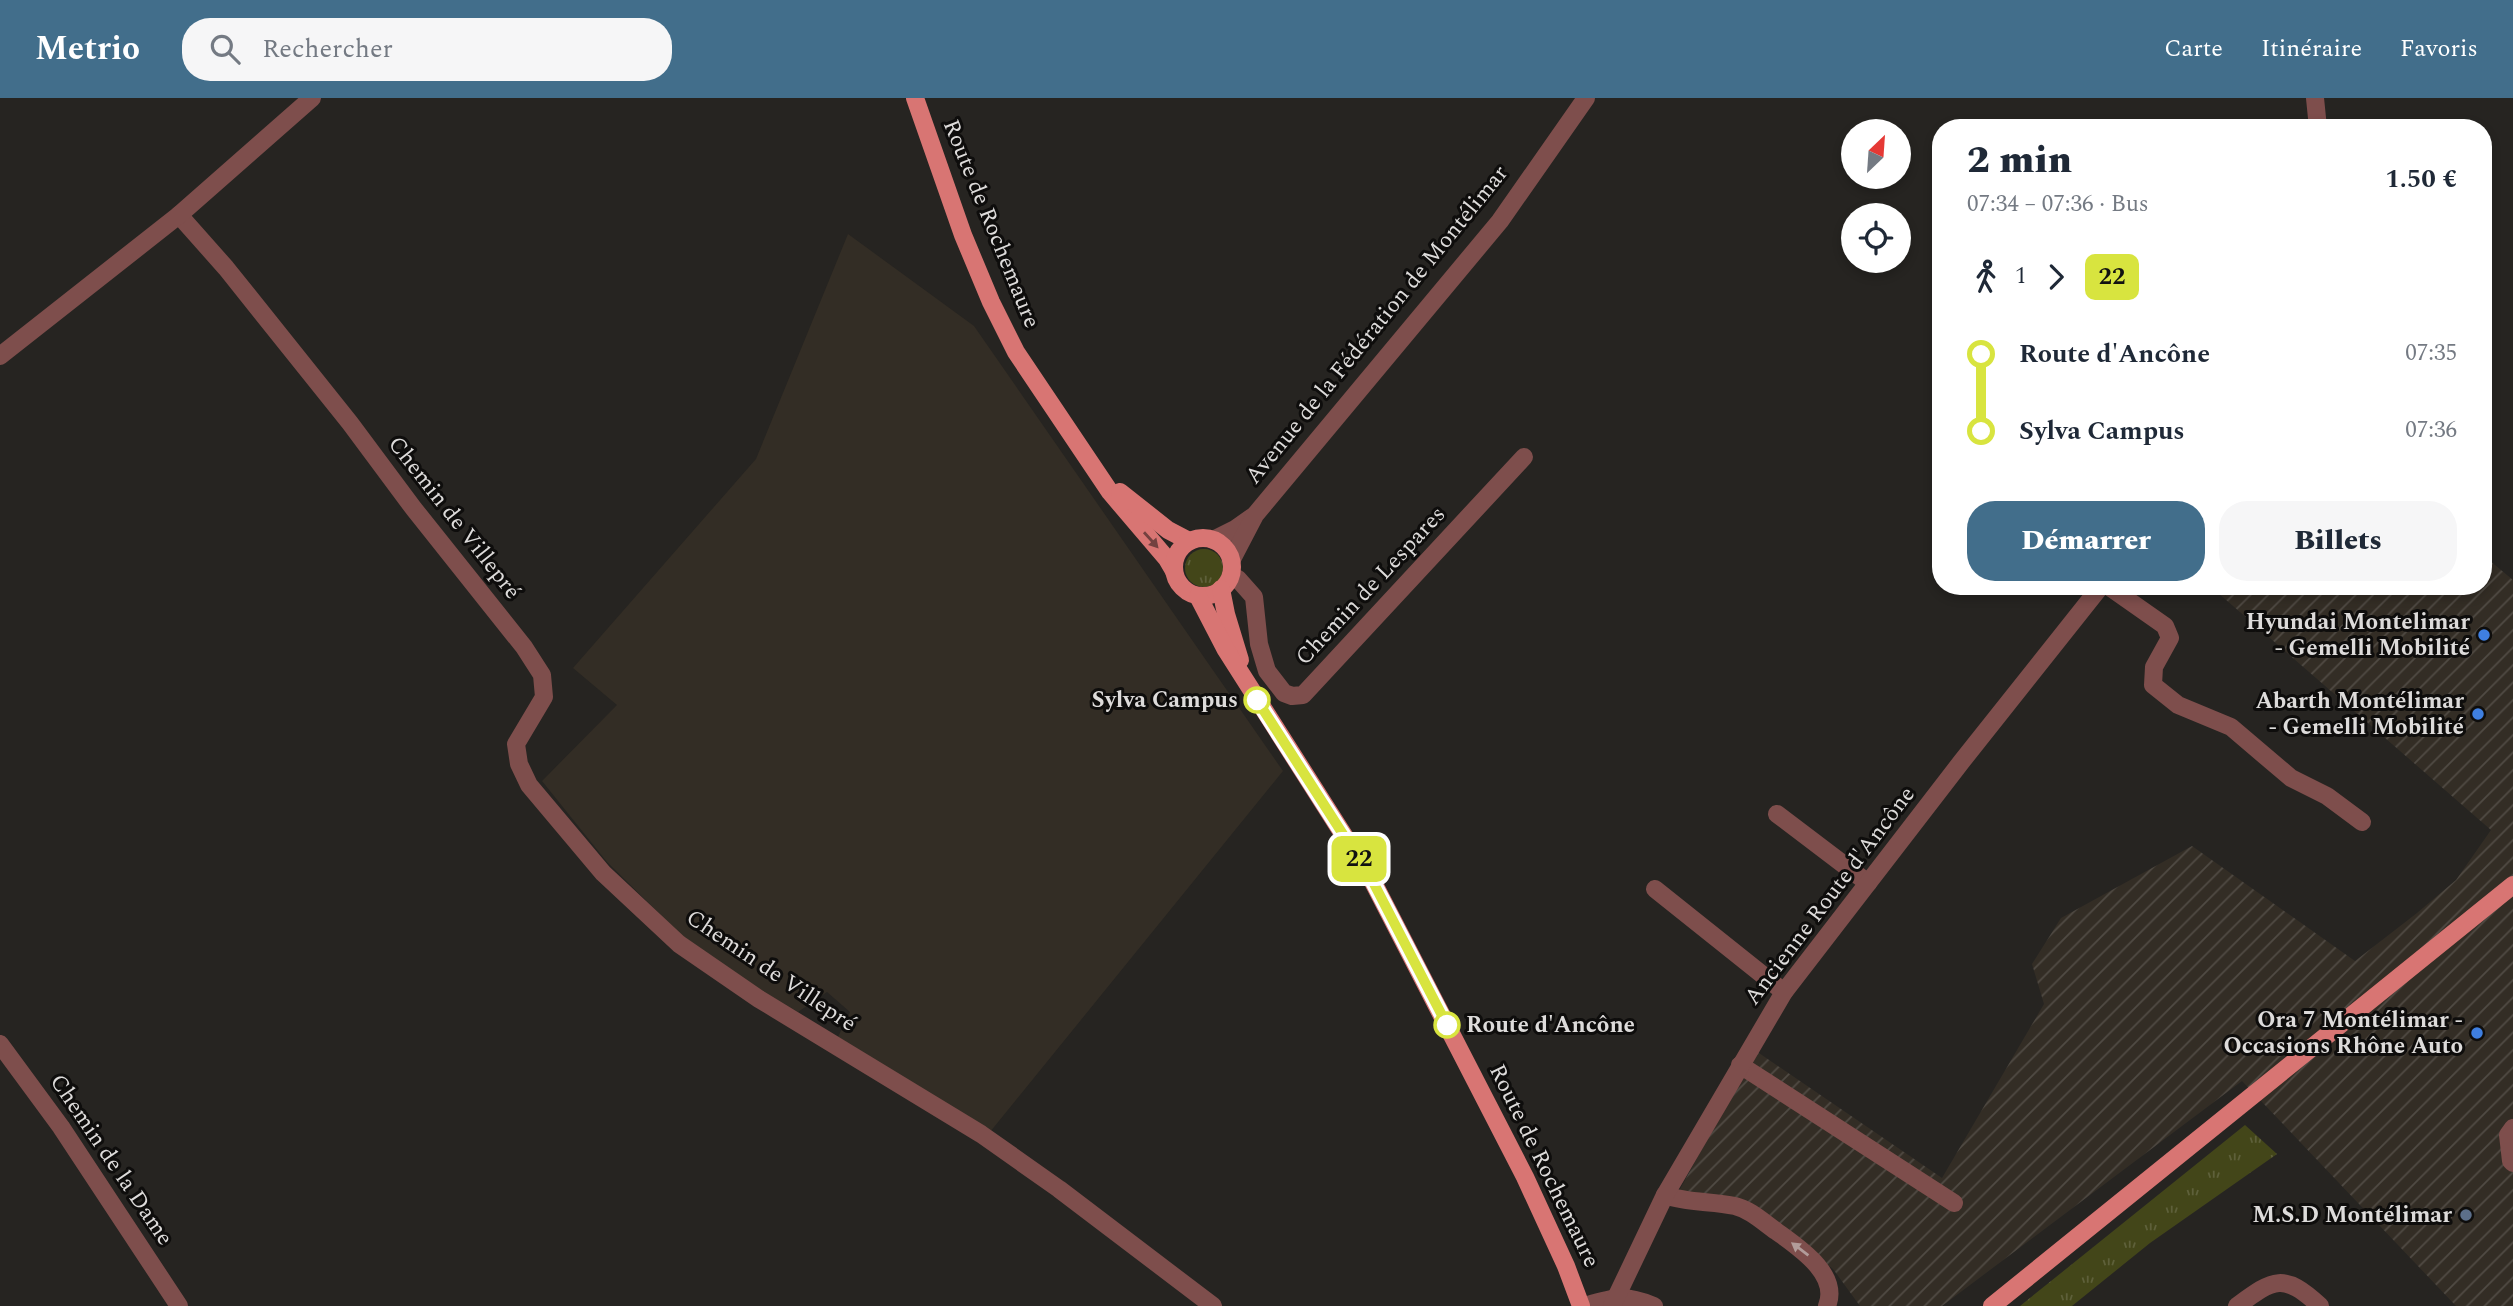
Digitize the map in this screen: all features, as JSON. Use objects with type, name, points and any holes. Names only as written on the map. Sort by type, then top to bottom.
[{"type":"main road","name":"Route de Rochemaure","points":[[915,98],[963,235],[1016,352],[1096,471],[1174,571]]},
{"type":"main road","name":"Route de Rochemaure","points":[[1096,471],[1168,530],[1189,541]]},
{"type":"main road","points":[[1205,538],[1213,540],[1225,548],[1228,575],[1214,594],[1191,594],[1180,585],[1174,571],[1177,554],[1189,541],[1205,538]]},
{"type":"main road","name":"Route de Rochemaure","points":[[1228,575],[1226,614],[1248,687]]},
{"type":"main road","name":"Route de Rochemaure","points":[[1198,596],[1248,687],[1371,878],[1525,1177],[1583,1306]]},
{"type":"main road","points":[[1992,1306],[2513,885]]},
{"type":"street","points":[[0,356],[179,215],[312,98]]},
{"type":"street","name":"Avenue de la Fédération de Montélimar","points":[[1213,540],[1255,515],[1500,221],[1586,98]]},
{"type":"street","points":[[2315,98],[2318,119]]},
{"type":"street","name":"Chemin de Villepré","points":[[179,215],[226,268],[350,423],[414,509],[524,647],[542,675],[544,697],[516,744],[519,764],[529,785],[603,873],[679,944],[759,999],[981,1134],[1059,1189],[1213,1306]]},
{"type":"street","name":"Chemin de Lespares","points":[[1228,575],[1248,589],[1254,597],[1259,644],[1267,671],[1284,693],[1297,697],[1303,695],[1524,457]]},
{"type":"street","name":"Avenue de la Fédération de Montélimar","points":[[1228,575],[1255,515]]},
{"type":"street","name":"Ancienne Route d'Ancône","points":[[1614,1301],[1665,1195],[1784,992],[2094,595]]},
{"type":"street","points":[[2122,595],[2165,626],[2170,638],[2154,667],[2153,685],[2178,705],[2231,727],[2291,778],[2327,796],[2362,822]]},
{"type":"street","points":[[1777,814],[1868,883]]},
{"type":"street","points":[[1655,889],[1784,992]]},
{"type":"street","name":"Chemin de la Dame","points":[[0,1044],[61,1127],[178,1306]]},
{"type":"street","points":[[1740,1065],[1954,1203]]},
{"type":"street","points":[[2513,1128],[2508,1135],[2513,1163]]},
{"type":"street","points":[[1665,1195],[1736,1207],[1752,1213],[1809,1256],[1826,1278],[1830,1298],[1827,1306]]},
{"type":"street","points":[[2237,1306],[2267,1284],[2285,1284],[2302,1290],[2320,1306]]},
{"type":"street","points":[[1583,1306],[1639,1300],[1654,1306]]},
{"type":"shaded area","points":[[848,234],[974,326],[1283,771],[990,1132],[838,1037],[850,1012],[827,992],[798,1012],[742,979],[681,935],[607,862],[542,781],[617,705],[573,668],[756,459]]},
{"type":"shaded area","points":[[2492,562],[2513,580],[2513,1306],[2456,1306],[2242,1081],[1942,1306],[1860,1306],[1833,1269],[1752,1207],[1679,1191],[1756,1051],[1942,1178],[2044,1004],[2032,964],[2061,918],[2192,846],[2355,961],[2456,880],[2491,830],[2220,595],[2492,595]]},
{"type":"green space","points":[[1204,549],[1217,555],[1223,568],[1217,581],[1204,587],[1191,581],[1185,568],[1191,555]]},
{"type":"green space","points":[[2245,1125],[2277,1154],[2150,1243],[2072,1306],[2020,1306]]},
{"type":"bus line","name":"22","points":[[1257,700],[1371,878],[1447,1025]]},
{"type":"place","name":"Hyundai Montelimar - Gemelli Mobilité","points":[[2484,635]]},
{"type":"place","name":"Sylva Campus","points":[[1257,700]]},
{"type":"place","name":"Abarth Montélimar - Gemelli Mobilité","points":[[2478,714]]},
{"type":"place","name":"Route d'Ancône","points":[[1447,1025]]},
{"type":"place","name":"Ora 7 Montélimar - Occasions Rhône Auto","points":[[2477,1033]]},
{"type":"place","name":"M.S.D Montélimar","points":[[2466,1215]]}]
